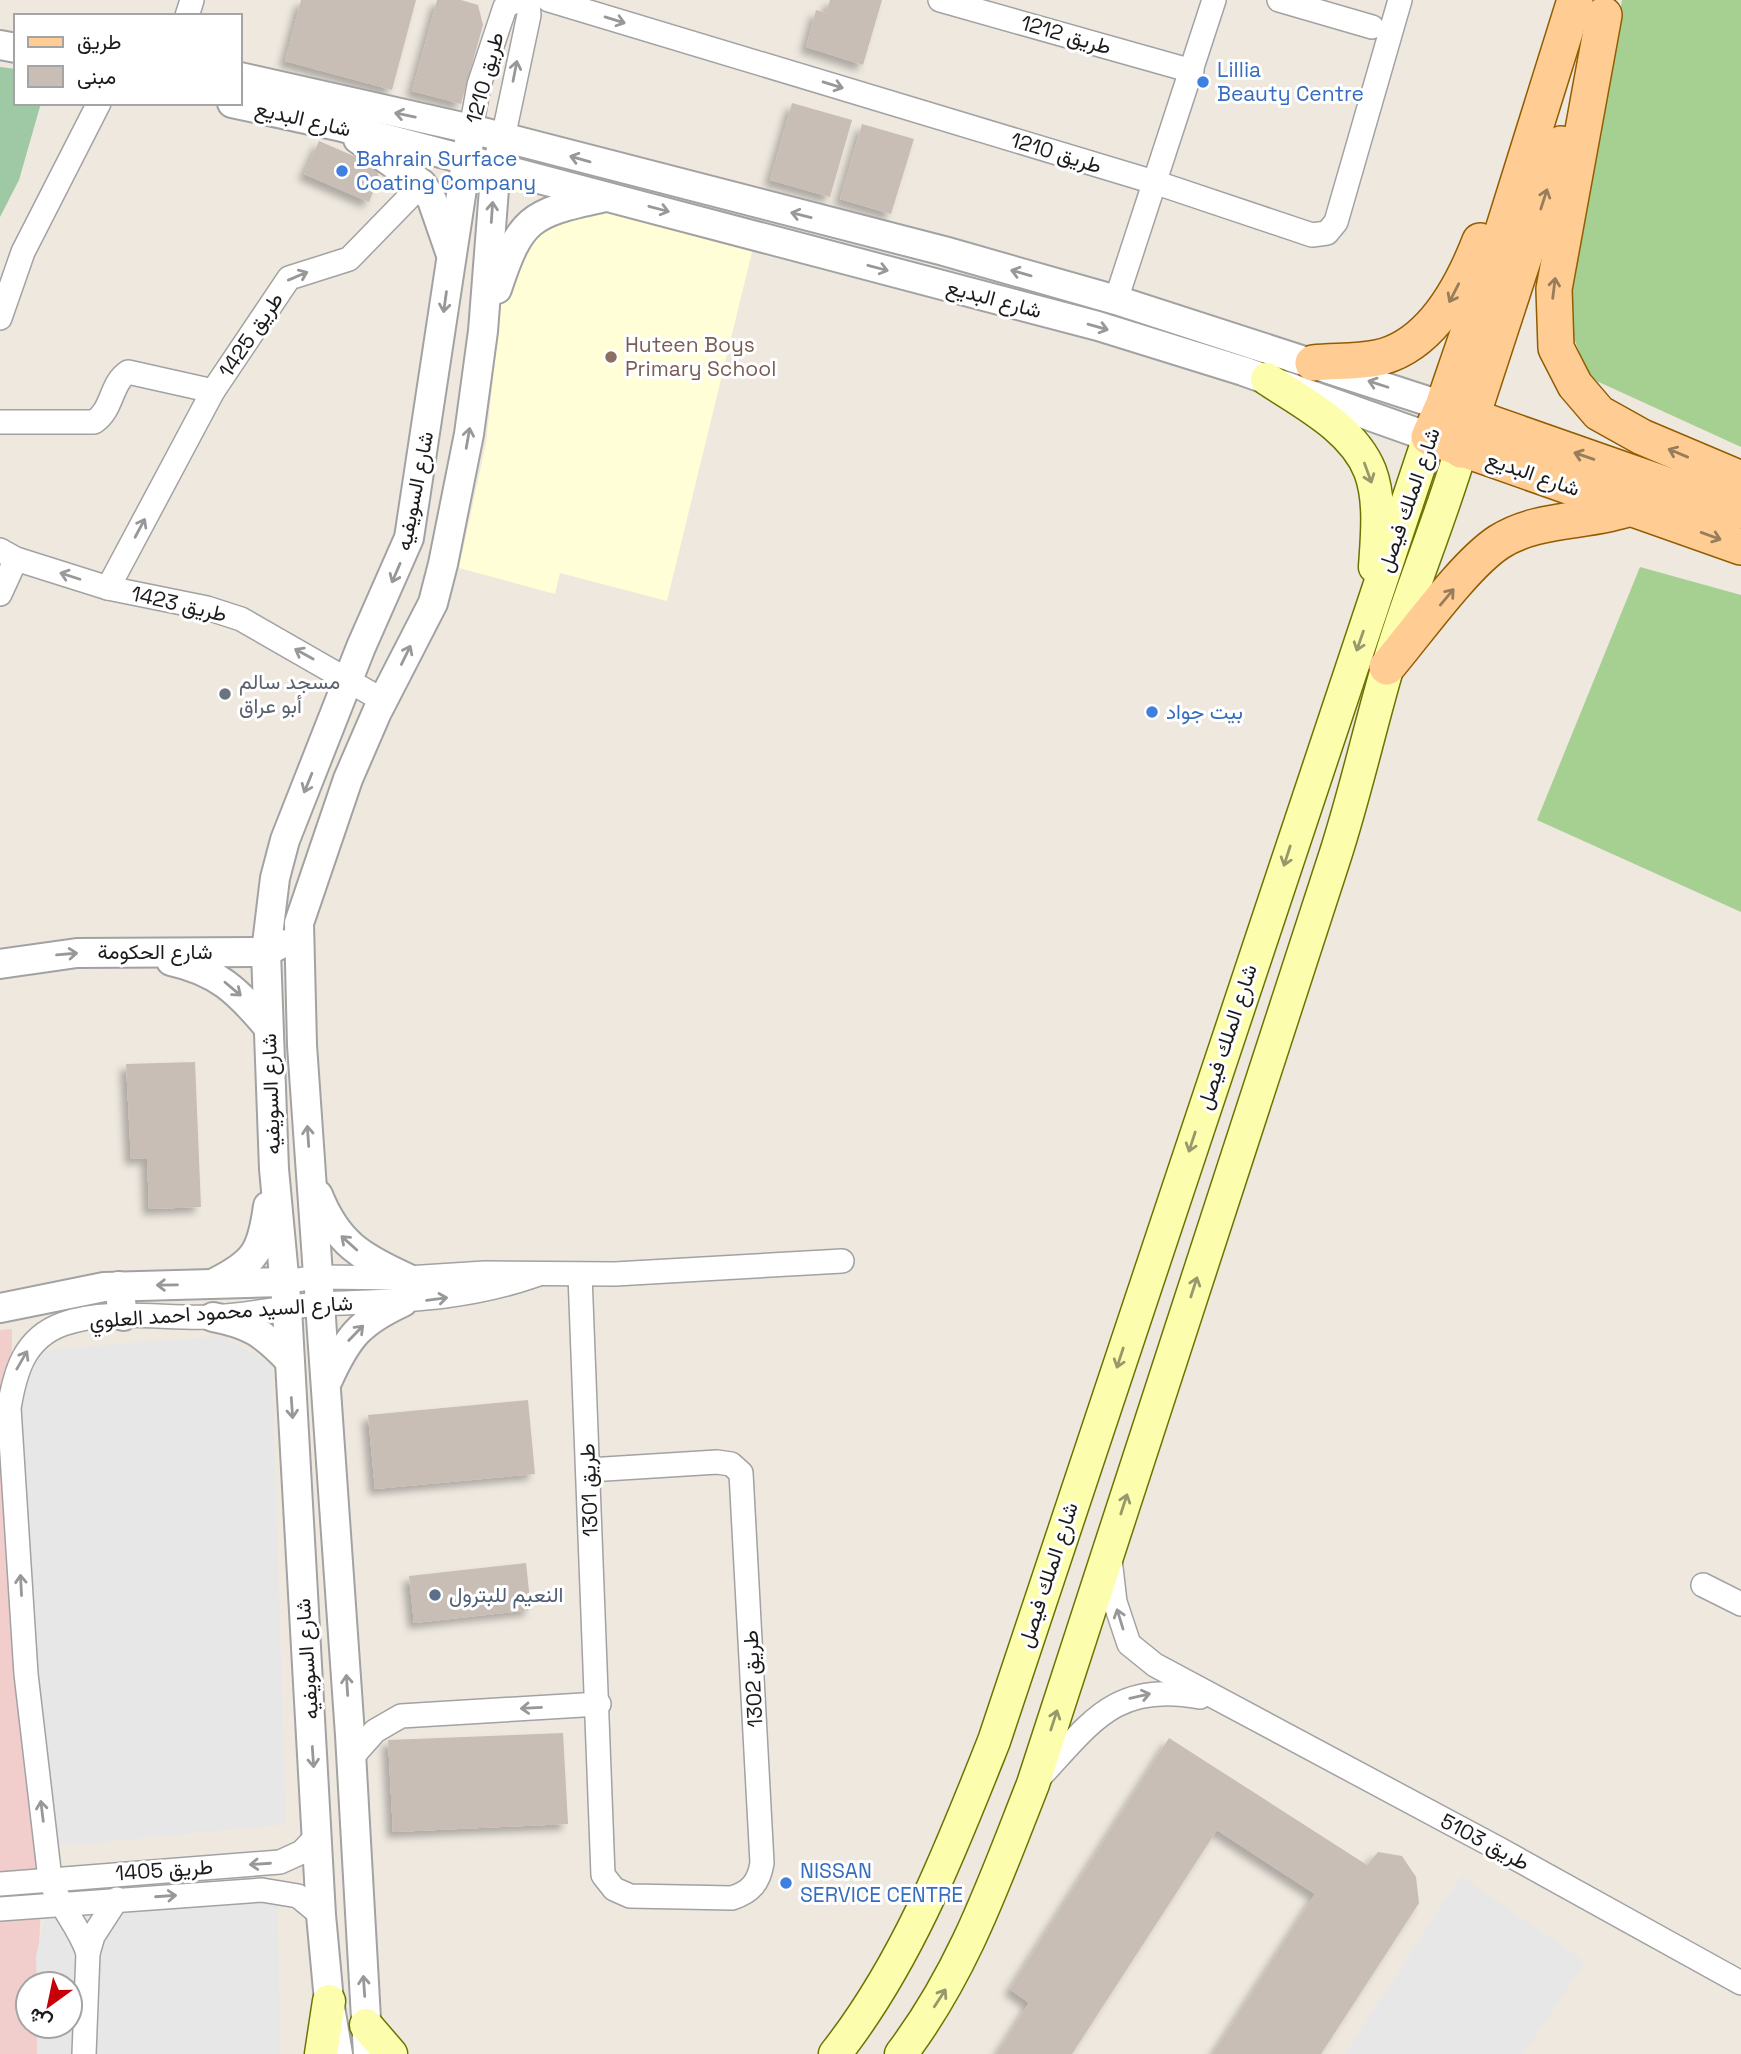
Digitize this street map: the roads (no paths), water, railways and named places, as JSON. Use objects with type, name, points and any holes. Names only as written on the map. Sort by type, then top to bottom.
[{"type":"main road","points":[[1313,363],[1378,358],[1394,352],[1410,343],[1447,307],[1478,247],[1590,5]]},
{"type":"main road","points":[[1590,5],[1553,289],[1556,348],[1575,385],[1599,413],[1642,438],[1741,479]]},
{"type":"main road","name":"شارع الملك فيصل","points":[[835,2054],[878,1990],[941,1875],[994,1741],[1374,603],[1448,420],[1500,240],[1590,5]]},
{"type":"main road","points":[[1267,379],[1348,437],[1370,470],[1377,510],[1374,603]]},
{"type":"main road","name":"شارع البديع","points":[[1448,420],[1461,450],[1741,547]]},
{"type":"main road","name":"شارع البديع","points":[[1448,420],[1741,511]]},
{"type":"main road","name":"شارع الملك فيصل","points":[[901,2054],[947,1987],[992,1890],[1033,1784],[1355,792],[1387,667],[1444,508],[1461,450]]},
{"type":"main road","points":[[1387,667],[1469,570],[1500,541],[1565,519],[1604,517],[1631,508]]},
{"type":"main road","points":[[321,2054],[329,2001]]},
{"type":"main road","points":[[367,2040],[391,2054]]},
{"type":"street","name":"طريق 1210","points":[[465,161],[479,85],[505,7],[516,0]]},
{"type":"street","name":"طريق 1210","points":[[497,169],[529,15],[527,0]]},
{"type":"street","name":"طريق 1210","points":[[550,0],[1157,183],[1312,235],[1327,233],[1336,222],[1400,0]]},
{"type":"street","name":"طريق 1212","points":[[940,0],[1192,71]]},
{"type":"street","points":[[1116,300],[1157,183],[1214,0]]},
{"type":"street","points":[[1279,0],[1372,27]]},
{"type":"street","name":"شارع البديع","points":[[242,77],[471,130],[944,251],[1116,300],[1313,363],[1448,420]]},
{"type":"street","points":[[0,318],[17,268],[98,105]]},
{"type":"street","name":"شارع البديع","points":[[241,105],[338,126],[465,161],[611,196],[1098,326],[1267,379],[1448,420]]},
{"type":"street","points":[[338,126],[422,184],[432,200],[452,257]]},
{"type":"street","name":"شارع السويفيه","points":[[338,2054],[329,2001],[321,1915],[285,1295],[274,1169],[267,952],[275,878],[285,840],[348,681],[409,538],[465,161]]},
{"type":"street","name":"شارع السويفيه","points":[[367,2040],[327,1382],[311,1180],[299,923],[348,779],[433,603],[469,434],[483,331],[497,169]]},
{"type":"street","name":"طريق 1425","points":[[107,588],[213,391],[289,278],[349,259],[422,184]]},
{"type":"street","points":[[483,331],[509,250],[519,232],[547,212],[611,196]]},
{"type":"street","points":[[0,284],[17,268]]},
{"type":"street","name":"طريق 1425","points":[[0,422],[94,422],[106,415],[119,382],[128,372],[213,391]]},
{"type":"street","points":[[0,594],[8,555]]},
{"type":"street","name":"طريق 1423","points":[[8,555],[107,588],[208,608],[241,619],[384,701]]},
{"type":"street","points":[[267,952],[283,943],[299,923]]},
{"type":"street","points":[[123,951],[198,967],[222,980],[247,1001],[268,1027]]},
{"type":"street","name":"شارع الحكومة","points":[[0,964],[43,956],[123,951],[267,952]]},
{"type":"street","points":[[212,1284],[241,1270],[253,1259],[265,1227],[274,1169]]},
{"type":"street","points":[[311,1180],[330,1224],[405,1290],[372,1317],[344,1346],[327,1382]]},
{"type":"street","name":"شارع السيد محمود احمد العلوي","points":[[58,1904],[50,1879],[26,1674],[5,1409],[21,1359],[32,1345],[62,1325],[123,1316],[213,1317],[285,1295],[318,1291],[405,1290],[471,1294],[536,1275],[842,1261]]},
{"type":"street","name":"طريق 1301","points":[[580,1275],[599,1704],[600,1864],[607,1883]]},
{"type":"street","name":"شارع السيد محمود احمد العلوي","points":[[0,1308],[58,1294],[119,1286],[212,1284],[285,1295]]},
{"type":"street","points":[[119,1286],[123,1316]]},
{"type":"street","points":[[213,1317],[242,1322],[260,1332],[289,1360]]},
{"type":"street","name":"طريق 1302","points":[[589,1470],[717,1462],[731,1464],[741,1473],[762,1863],[754,1886],[733,1898],[630,1896],[607,1883]]},
{"type":"street","name":"طريق 5103","points":[[1110,1546],[1115,1602],[1129,1644],[1166,1672],[1741,1983]]},
{"type":"street","points":[[1703,1585],[1741,1604]]},
{"type":"street","name":"طريق 5103","points":[[1033,1784],[1110,1706],[1140,1694],[1174,1692],[1227,1703]]},
{"type":"street","points":[[351,1758],[375,1731],[401,1716],[599,1704]]},
{"type":"street","name":"طريق 1405","points":[[0,1884],[280,1862],[302,1852],[318,1835]]},
{"type":"street","name":"طريق 1405","points":[[0,1909],[117,1899],[280,1891],[298,1896],[313,1905],[321,1915]]},
{"type":"street","name":"طريق 1405","points":[[84,2054],[88,1953],[93,1936],[117,1899]]},
{"type":"street","name":"طريق 1405","points":[[58,1904],[76,1924],[88,1953]]},
{"type":"place","name":"Lillia Beauty Centre","points":[[1203,82]]},
{"type":"place","name":"Bahrain Surface Coating Company","points":[[342,171]]},
{"type":"place","name":"Huteen Boys Primary School","points":[[611,357]]},
{"type":"place","name":"مسجد سالم أبو عراق","points":[[225,694]]},
{"type":"place","name":"بيت جواد","points":[[1152,712]]},
{"type":"place","name":"النعيم للبترول","points":[[435,1595]]},
{"type":"place","name":"NISSAN SERVICE CENTRE","points":[[786,1883]]}]
